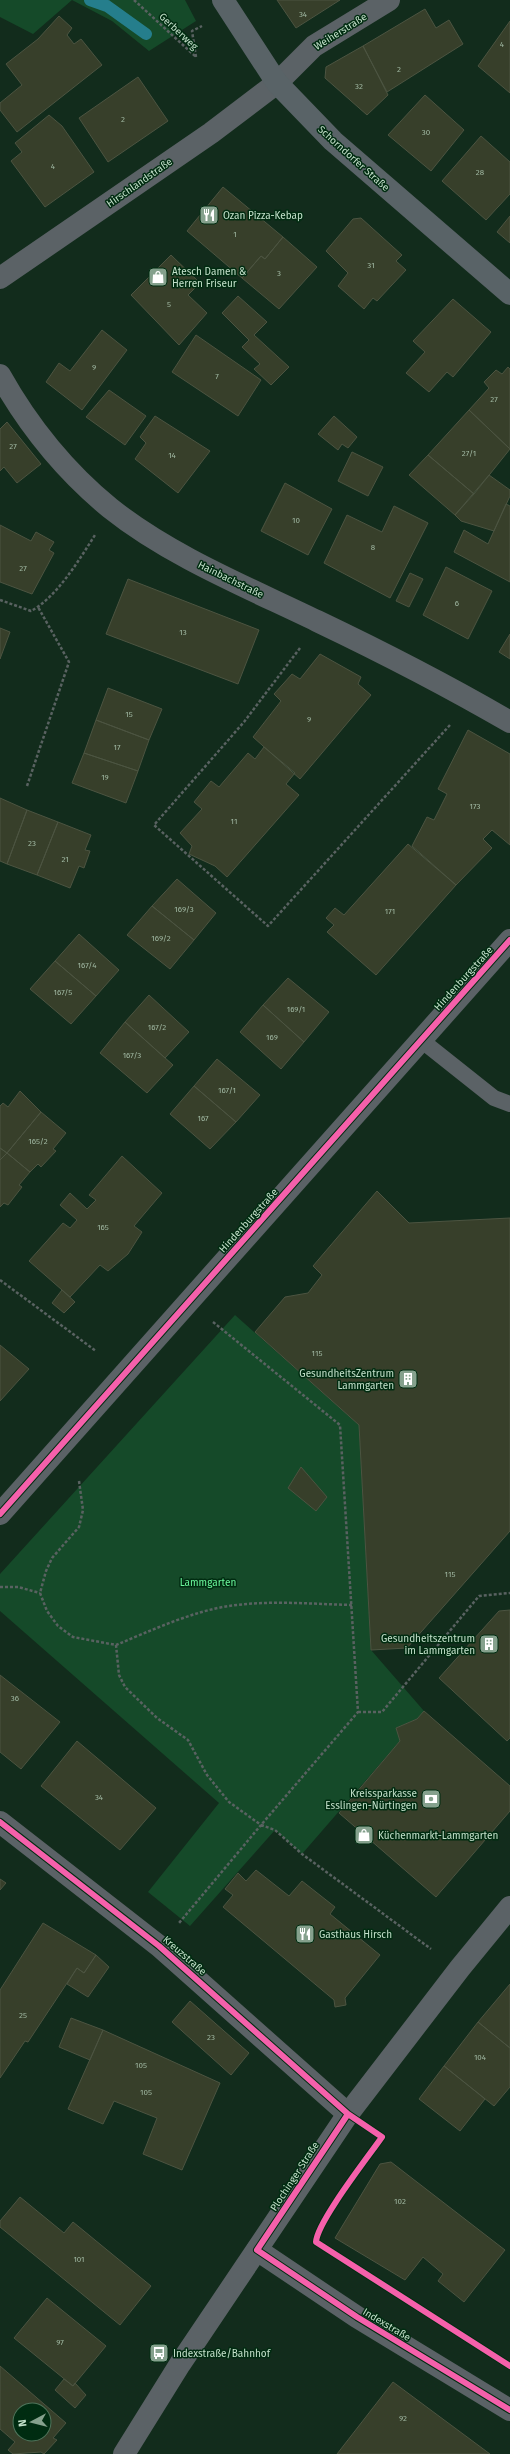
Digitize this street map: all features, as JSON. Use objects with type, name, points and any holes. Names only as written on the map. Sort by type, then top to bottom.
[{"type":"main road","name":"Schorndorfer Straße","points":[[223,0],[277,83],[333,141],[510,294]]},
{"type":"street","name":"Weiherstraße","points":[[277,83],[314,46],[389,0]]},
{"type":"street","name":"Hirschlandstraße","points":[[0,278],[205,137],[277,83]]},
{"type":"street","name":"Hainbachstraße","points":[[0,375],[28,420],[60,460],[111,509],[185,556],[320,622],[472,700],[510,722]]},
{"type":"street","name":"Hindenburgstraße","points":[[0,1514],[510,940]]},
{"type":"street","name":"Kreuzstraße","points":[[0,1822],[159,1946],[348,2114]]},
{"type":"street","name":"Plochinger Straße","points":[[124,2454],[180,2364],[348,2114],[460,1968],[510,1907]]},
{"type":"street","name":"Indexstraße","points":[[257,2250],[357,2317],[510,2410]]},
{"type":"lane","points":[[421,1040],[494,1098],[510,1104]]},
{"type":"path","points":[[0,600],[31,611],[38,608],[71,572],[111,509]]},
{"type":"path","points":[[27,786],[69,662],[63,649],[38,608]]},
{"type":"path","points":[[320,622],[244,722],[154,825],[268,926],[472,700]]},
{"type":"path","points":[[0,1280],[96,1351]]},
{"type":"path","points":[[159,1946],[358,1712],[340,1425],[213,1322],[191,1299]]},
{"type":"path","points":[[79,1481],[84,1510],[79,1527],[52,1558],[46,1571],[40,1594],[47,1611],[58,1626],[73,1637],[116,1645],[168,1624],[227,1606],[247,1604],[352,1605]]},
{"type":"path","points":[[0,1587],[18,1587],[40,1594]]},
{"type":"path","points":[[358,1712],[382,1712],[479,1596],[510,1593]]},
{"type":"path","points":[[116,1645],[119,1675],[125,1687],[157,1718],[188,1740],[208,1775],[230,1802],[261,1825],[275,1830],[302,1854],[431,1949]]},
{"type":"green space","points":[[0,0],[72,0],[33,34],[0,17]]},
{"type":"green space","points":[[72,0],[185,0],[196,21],[149,51],[112,21]]},
{"type":"green space","name":"Lammgarten","points":[[235,1315],[359,1425],[371,1650],[424,1711],[417,1719],[396,1728],[400,1741],[302,1854],[275,1830],[190,1926],[148,1892],[219,1803],[0,1611],[0,1574]]},
{"type":"building","points":[[277,0],[340,0],[296,28]]},
{"type":"building","points":[[425,9],[436,28],[449,20],[463,44],[387,92],[363,46]]},
{"type":"building","points":[[59,16],[72,28],[67,35],[74,44],[81,39],[102,65],[17,132],[0,110],[0,103],[22,85],[6,64],[38,39]]},
{"type":"building","points":[[510,21],[510,93],[478,66]]},
{"type":"building","points":[[363,46],[388,95],[367,115],[325,78],[326,67]]},
{"type":"building","points":[[138,77],[168,121],[108,162],[79,118]]},
{"type":"building","points":[[425,95],[464,130],[431,171],[388,135]]},
{"type":"building","points":[[49,115],[62,126],[94,172],[45,207],[11,161],[22,152],[15,143]]},
{"type":"building","points":[[481,136],[510,162],[510,194],[486,220],[442,181]]},
{"type":"building","points":[[223,187],[283,237],[265,259],[261,256],[242,278],[187,231]]},
{"type":"building","points":[[510,216],[510,243],[497,232]]},
{"type":"building","points":[[361,218],[402,255],[396,261],[406,270],[377,301],[373,298],[364,309],[338,286],[348,273],[326,251],[353,219]]},
{"type":"building","points":[[283,237],[317,267],[279,309],[242,278],[261,256],[265,259]]},
{"type":"building","points":[[171,255],[200,283],[188,295],[207,313],[179,345],[131,295]]},
{"type":"building","points":[[238,296],[267,322],[254,335],[289,367],[271,385],[254,369],[260,364],[242,347],[249,340],[222,313]]},
{"type":"building","points":[[453,299],[491,332],[453,377],[447,372],[429,392],[406,373],[425,352],[413,341]]},
{"type":"building","points":[[102,330],[127,350],[82,410],[46,382],[59,363],[70,371]]},
{"type":"building","points":[[196,335],[261,380],[238,416],[172,372]]},
{"type":"building","points":[[508,367],[510,369],[510,449],[469,410],[489,388],[484,382],[496,370],[502,374]]},
{"type":"building","points":[[109,390],[146,416],[125,445],[86,417]]},
{"type":"building","points":[[469,410],[510,449],[474,494],[428,455]]},
{"type":"building","points":[[155,416],[210,451],[178,493],[135,459],[146,443],[140,437]]},
{"type":"building","points":[[334,416],[357,437],[348,448],[342,444],[338,450],[318,434]]},
{"type":"building","points":[[7,422],[41,464],[17,483],[4,467],[0,471],[0,429]]},
{"type":"building","points":[[352,452],[383,467],[368,496],[338,481]]},
{"type":"building","points":[[428,455],[474,494],[455,515],[409,475]]},
{"type":"building","points":[[489,475],[510,490],[510,496],[494,531],[461,521],[455,515]]},
{"type":"building","points":[[285,483],[332,509],[308,555],[261,531]]},
{"type":"building","points":[[506,504],[510,506],[510,582],[454,552],[464,530],[488,544]]},
{"type":"building","points":[[394,506],[428,523],[390,598],[324,563],[347,515],[382,532]]},
{"type":"building","points":[[0,525],[31,541],[36,532],[54,542],[49,550],[54,553],[32,594],[0,582]]},
{"type":"building","points":[[446,567],[492,591],[468,639],[423,615]]},
{"type":"building","points":[[410,573],[423,579],[409,607],[396,601]]},
{"type":"building","points":[[128,579],[259,630],[238,684],[106,634]]},
{"type":"building","points":[[0,628],[10,632],[0,659]]},
{"type":"building","points":[[510,634],[510,659],[499,652]]},
{"type":"building","points":[[320,654],[361,677],[358,684],[371,695],[300,779],[253,737],[281,701],[274,694],[292,674],[300,679]]},
{"type":"building","points":[[108,688],[162,709],[149,740],[96,720]]},
{"type":"building","points":[[96,720],[149,740],[138,771],[84,753]]},
{"type":"building","points":[[468,730],[510,754],[510,845],[492,830],[483,839],[492,848],[456,885],[412,846],[427,817],[434,820],[447,794],[438,789]]},
{"type":"building","points":[[264,747],[295,773],[286,784],[299,795],[227,877],[215,866],[189,854],[192,846],[180,833],[202,809],[194,802],[211,781],[219,787],[248,753],[255,759]]},
{"type":"building","points":[[84,753],[138,771],[126,803],[72,783]]},
{"type":"building","points":[[0,798],[27,810],[7,864],[0,861]]},
{"type":"building","points":[[27,810],[58,822],[37,875],[7,864]]},
{"type":"building","points":[[58,822],[91,835],[85,850],[90,851],[84,868],[79,866],[70,888],[37,875]]},
{"type":"building","points":[[408,844],[456,885],[376,975],[327,932],[334,925],[326,918],[335,908],[344,915]]},
{"type":"building","points":[[177,879],[216,913],[194,940],[152,906]]},
{"type":"building","points":[[152,906],[194,940],[170,969],[127,935]]},
{"type":"building","points":[[79,934],[119,970],[96,996],[55,961]]},
{"type":"building","points":[[55,961],[96,996],[71,1024],[30,989]]},
{"type":"building","points":[[288,978],[329,1012],[304,1042],[263,1005]]},
{"type":"building","points":[[149,995],[189,1032],[165,1058],[125,1022]]},
{"type":"building","points":[[263,1005],[304,1042],[281,1069],[240,1032]]},
{"type":"building","points":[[125,1022],[173,1065],[147,1093],[100,1053]]},
{"type":"building","points":[[217,1059],[260,1095],[236,1122],[194,1086]]},
{"type":"building","points":[[194,1086],[236,1122],[210,1149],[170,1114]]},
{"type":"building","points":[[20,1091],[41,1112],[7,1153],[0,1148],[0,1106],[3,1103],[8,1107]]},
{"type":"building","points":[[41,1112],[66,1133],[53,1149],[56,1151],[41,1167],[38,1164],[30,1172],[7,1153]]},
{"type":"building","points":[[0,1148],[7,1153],[0,1160]]},
{"type":"building","points":[[7,1153],[30,1172],[19,1185],[22,1187],[8,1205],[4,1203],[0,1207],[0,1160]]},
{"type":"building","points":[[122,1156],[162,1193],[134,1226],[142,1232],[128,1254],[108,1271],[100,1265],[70,1297],[29,1261],[63,1223],[70,1228],[77,1220],[60,1205],[70,1193],[87,1209],[96,1200],[89,1195]]},
{"type":"building","name":"GesundheitsZentrum Lammgarten","points":[[377,1191],[409,1223],[510,1218],[510,1531],[407,1648],[371,1650],[359,1425],[255,1332],[285,1297],[308,1293],[322,1275],[313,1266]]},
{"type":"building","points":[[62,1290],[75,1302],[64,1313],[52,1303]]},
{"type":"building","points":[[0,1345],[29,1369],[0,1401]]},
{"type":"building","points":[[301,1467],[327,1497],[316,1511],[288,1488]]},
{"type":"building","name":"Gesundheitszentrum im Lammgarten","points":[[510,1610],[510,1738],[507,1741],[439,1678],[499,1611]]},
{"type":"building","points":[[0,1675],[60,1722],[21,1769],[0,1752]]},
{"type":"building","name":"Kreissparkasse Esslingen-Nürtingen","points":[[424,1711],[510,1786],[510,1811],[436,1897],[339,1813],[400,1741],[396,1728],[417,1719]]},
{"type":"building","points":[[77,1741],[156,1808],[120,1850],[41,1786]]},
{"type":"building","name":"Gasthaus Hirsch","points":[[256,1870],[289,1896],[302,1881],[335,1907],[330,1914],[380,1955],[345,1998],[346,2005],[335,2007],[334,2000],[223,1907],[233,1895],[225,1889],[238,1873],[246,1881]]},
{"type":"building","points":[[0,1879],[6,1883],[0,1890]]},
{"type":"building","points":[[43,1923],[96,1955],[84,1973],[77,1968],[28,2042],[25,2041],[0,2078],[0,1990]]},
{"type":"building","points":[[96,1955],[109,1967],[88,1997],[67,1984],[77,1968],[84,1973]]},
{"type":"building","points":[[510,1984],[510,2048],[478,2022]]},
{"type":"building","points":[[190,2001],[249,2053],[231,2075],[172,2022]]},
{"type":"building","points":[[71,2018],[103,2030],[90,2060],[59,2047]]},
{"type":"building","points":[[478,2022],[510,2048],[510,2087],[494,2106],[444,2066]]},
{"type":"building","points":[[103,2030],[220,2083],[182,2170],[143,2154],[157,2118],[114,2101],[103,2124],[68,2109]]},
{"type":"building","points":[[444,2066],[485,2099],[460,2131],[419,2099]]},
{"type":"building","points":[[391,2162],[505,2250],[464,2302],[438,2281],[443,2274],[423,2257],[405,2280],[335,2238],[380,2164]]},
{"type":"building","points":[[20,2197],[64,2233],[73,2222],[151,2286],[120,2325],[0,2227],[0,2221]]},
{"type":"building","points":[[47,2298],[106,2346],[73,2386],[14,2338]]},
{"type":"building","points":[[0,2366],[42,2402],[12,2402],[12,2439],[0,2429]]},
{"type":"building","points":[[64,2379],[73,2386],[75,2383],[86,2395],[75,2408],[55,2390]]},
{"type":"building","points":[[393,2382],[490,2454],[337,2454]]},
{"type":"building","points":[[52,2411],[66,2423],[53,2438],[57,2440],[44,2454],[41,2452],[13,2454],[8,2450],[15,2442],[52,2442]]},
{"type":"waterway","points":[[90,0],[107,6],[146,34]]},
{"type":"cycle path","points":[[0,1514],[510,940]]},
{"type":"cycle path","points":[[0,1822],[159,1946],[348,2114],[382,2137],[334,2205],[325,2220],[316,2242],[510,2366]]},
{"type":"cycle path","points":[[348,2114],[257,2250],[357,2317],[510,2410]]},
{"type":"place","name":"Ozan Pizza-Kebap","points":[[209,215]]},
{"type":"place","name":"Atesch Damen & Herren Friseur","points":[[158,277]]},
{"type":"place","name":"GesundheitsZentrum Lammgarten","points":[[408,1379]]},
{"type":"place","name":"Gesundheitszentrum im Lammgarten","points":[[489,1644]]},
{"type":"place","name":"Kreissparkasse Esslingen-Nürtingen","points":[[431,1799]]},
{"type":"place","name":"Küchenmarkt-Lammgarten","points":[[364,1835]]},
{"type":"place","name":"Gasthaus Hirsch","points":[[305,1934]]},
{"type":"place","name":"Indexstraße/Bahnhof","points":[[159,2353]]}]
